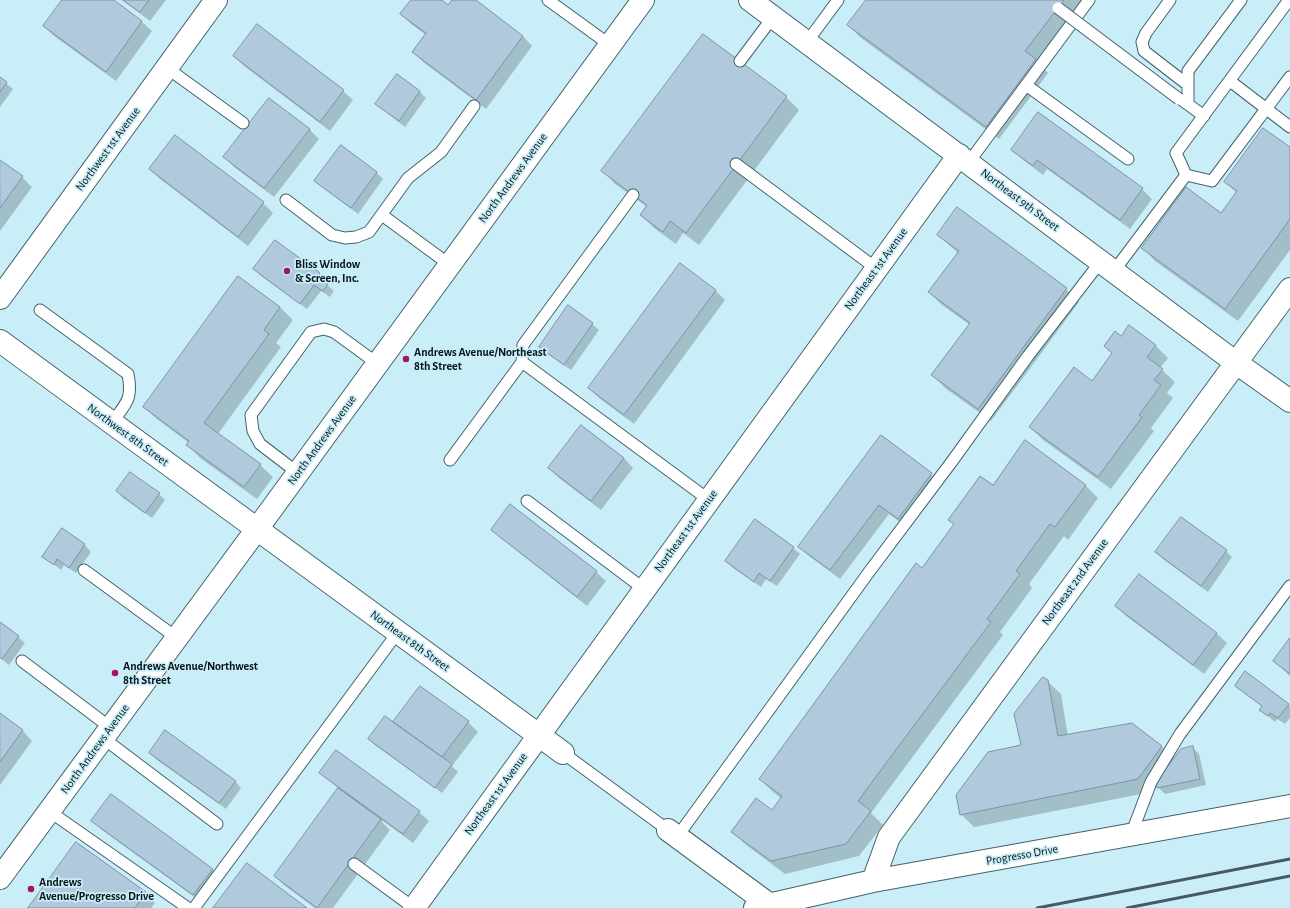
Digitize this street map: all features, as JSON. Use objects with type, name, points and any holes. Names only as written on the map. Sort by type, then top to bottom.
[{"type":"street","name":"Northwest 1st Avenue","points":[[0,298],[216,0]]},
{"type":"street","name":"North Andrews Avenue","points":[[0,878],[378,364],[643,0]]},
{"type":"street","name":"Northeast 9th Street","points":[[750,0],[964,158],[1235,362],[1290,401]]},
{"type":"street","name":"Northeast 1st Avenue","points":[[414,908],[876,269],[964,158]]},
{"type":"street","name":"Northeast 2nd Avenue","points":[[873,881],[889,837],[1235,362],[1290,289]]},
{"type":"street","name":"Northwest 8th Street","points":[[0,341],[257,529]]},
{"type":"street","name":"Northeast 8th Street","points":[[257,529],[563,753]]},
{"type":"street","name":"Progresso Drive","points":[[763,907],[873,881],[1290,806]]},
{"type":"street","points":[[673,834],[763,907]]},
{"type":"lane","points":[[548,0],[610,45]]},
{"type":"lane","points":[[807,42],[838,0]]},
{"type":"lane","points":[[964,158],[996,125],[1089,0]]},
{"type":"lane","points":[[1170,0],[1146,33],[1142,42],[1144,51],[1188,85]]},
{"type":"lane","points":[[1184,101],[1188,85],[1188,71],[1241,0]]},
{"type":"lane","points":[[1186,176],[1176,154],[1289,0]]},
{"type":"lane","points":[[1058,8],[1204,116]]},
{"type":"lane","points":[[740,61],[773,17]]},
{"type":"lane","points":[[167,68],[243,123]]},
{"type":"lane","points":[[1186,176],[1212,180],[1290,77]]},
{"type":"lane","points":[[1230,81],[1290,127]]},
{"type":"lane","points":[[1026,85],[1128,159]]},
{"type":"lane","points":[[286,200],[332,235],[345,238],[356,237],[369,232],[408,178],[441,152],[474,106]]},
{"type":"lane","points":[[736,164],[876,269]]},
{"type":"lane","points":[[563,753],[673,834],[953,460],[1028,356],[1186,176]]},
{"type":"lane","points":[[450,460],[522,362],[523,345],[633,195]]},
{"type":"lane","points":[[382,215],[450,265]]},
{"type":"lane","points":[[40,310],[128,374],[130,387],[128,400],[112,423]]},
{"type":"lane","points":[[298,473],[260,444],[253,432],[251,416],[311,332],[324,330],[334,332],[378,364]]},
{"type":"lane","points":[[522,362],[709,500]]},
{"type":"lane","points":[[527,501],[644,589]]},
{"type":"lane","points":[[84,570],[176,638]]},
{"type":"lane","points":[[1131,835],[1150,782],[1180,734],[1290,586]]},
{"type":"lane","points":[[194,908],[398,632]]},
{"type":"lane","points":[[22,661],[217,824]]},
{"type":"lane","points":[[49,811],[188,908]]},
{"type":"lane","points":[[354,864],[414,908]]},
{"type":"building","points":[[62,0],[114,0],[142,21],[106,72],[43,26]]},
{"type":"building","points":[[123,0],[149,0],[140,12]]},
{"type":"building","points":[[411,0],[442,0],[448,5],[452,0],[476,0],[523,36],[476,100],[412,52],[426,33],[400,14]]},
{"type":"building","points":[[866,0],[1064,0],[1025,51],[1036,59],[986,127],[847,25]]},
{"type":"building","points":[[257,24],[344,90],[320,122],[233,56]]},
{"type":"building","points":[[703,34],[787,96],[686,233],[670,221],[663,232],[640,215],[647,205],[601,171]]},
{"type":"building","points":[[397,74],[420,91],[399,121],[375,104]]},
{"type":"building","points":[[0,77],[7,82],[0,92]]},
{"type":"building","points":[[269,98],[310,129],[264,188],[223,157]]},
{"type":"building","points":[[1038,112],[1143,188],[1120,220],[1037,160],[1033,166],[1011,150]]},
{"type":"building","points":[[1263,128],[1290,147],[1290,219],[1225,309],[1141,248],[1186,187],[1221,213],[1237,191],[1224,182]]},
{"type":"building","points":[[175,135],[264,202],[238,237],[149,169]]},
{"type":"building","points":[[341,145],[377,172],[351,208],[314,181]]},
{"type":"building","points":[[0,160],[23,176],[0,208]]},
{"type":"building","points":[[957,207],[1067,288],[978,409],[931,375],[970,323],[928,292],[959,251],[937,235]]},
{"type":"building","name":"Bliss Window & Screen, Inc.","points":[[275,240],[320,273],[318,276],[328,284],[323,291],[314,285],[300,304],[253,269]]},
{"type":"building","points":[[680,263],[716,290],[624,415],[588,388]]},
{"type":"building","points":[[238,276],[280,307],[264,330],[269,334],[204,423],[261,464],[244,487],[186,445],[189,441],[143,407]]},
{"type":"building","points":[[568,305],[593,323],[564,365],[539,347]]},
{"type":"building","points":[[1129,325],[1156,345],[1147,357],[1163,369],[1154,380],[1161,385],[1139,415],[1142,417],[1098,477],[1029,427],[1074,367],[1092,381],[1112,353],[1104,346],[1115,331],[1121,336]]},
{"type":"building","points":[[581,425],[624,458],[591,501],[548,468]]},
{"type":"building","points":[[881,435],[932,473],[898,519],[879,505],[830,570],[798,547]]},
{"type":"building","points":[[1025,440],[1086,485],[1055,527],[1050,524],[1016,571],[1020,574],[987,619],[991,622],[858,801],[871,811],[846,844],[771,861],[731,832],[756,798],[772,810],[782,796],[759,779],[916,563],[922,568],[954,524],[948,520],[980,476],[993,485]]},
{"type":"building","points":[[130,472],[160,493],[145,513],[116,491]]},
{"type":"building","points":[[510,504],[597,571],[577,597],[491,530]]},
{"type":"building","points":[[1181,517],[1227,550],[1201,586],[1155,552]]},
{"type":"building","points":[[755,519],[794,547],[770,581],[759,573],[754,582],[725,561]]},
{"type":"building","points":[[62,528],[85,544],[69,568],[57,559],[54,565],[42,557]]},
{"type":"building","points":[[1139,574],[1217,633],[1193,665],[1115,606]]},
{"type":"building","points":[[0,622],[19,636],[2,659],[0,657]]},
{"type":"building","points":[[1290,638],[1290,674],[1273,661]]},
{"type":"building","points":[[1245,671],[1289,704],[1278,718],[1270,713],[1268,716],[1259,710],[1262,706],[1235,686]]},
{"type":"building","points":[[1043,677],[1048,680],[1058,736],[1132,723],[1162,746],[1138,779],[960,815],[956,795],[988,752],[1021,745],[1014,714]]},
{"type":"building","points":[[420,686],[469,721],[442,757],[393,722]]},
{"type":"building","points":[[0,713],[23,730],[0,762]]},
{"type":"building","points":[[385,716],[452,764],[435,788],[368,739]]},
{"type":"building","points":[[165,730],[236,781],[219,803],[149,753]]},
{"type":"building","points":[[1193,746],[1200,779],[1157,788],[1156,781],[1181,749]]},
{"type":"building","points":[[336,750],[420,811],[403,834],[319,773]]},
{"type":"building","points":[[338,788],[381,819],[317,908],[274,876]]},
{"type":"building","points":[[111,794],[213,869],[193,895],[91,821]]},
{"type":"building","points":[[76,842],[146,892],[135,908],[28,908]]},
{"type":"building","points":[[247,863],[307,908],[213,908]]},
{"type":"railway","points":[[1037,908],[1290,859]]},
{"type":"railway","points":[[1127,908],[1290,876]]},
{"type":"place","name":"Bliss Window & Screen, Inc.","points":[[287,271]]},
{"type":"place","name":"Andrews Avenue/Northeast 8th Street","points":[[406,359]]},
{"type":"place","name":"Andrews Avenue/Northwest 8th Street","points":[[115,673]]},
{"type":"place","name":"Andrews Avenue/Progresso Drive","points":[[31,889]]}]
